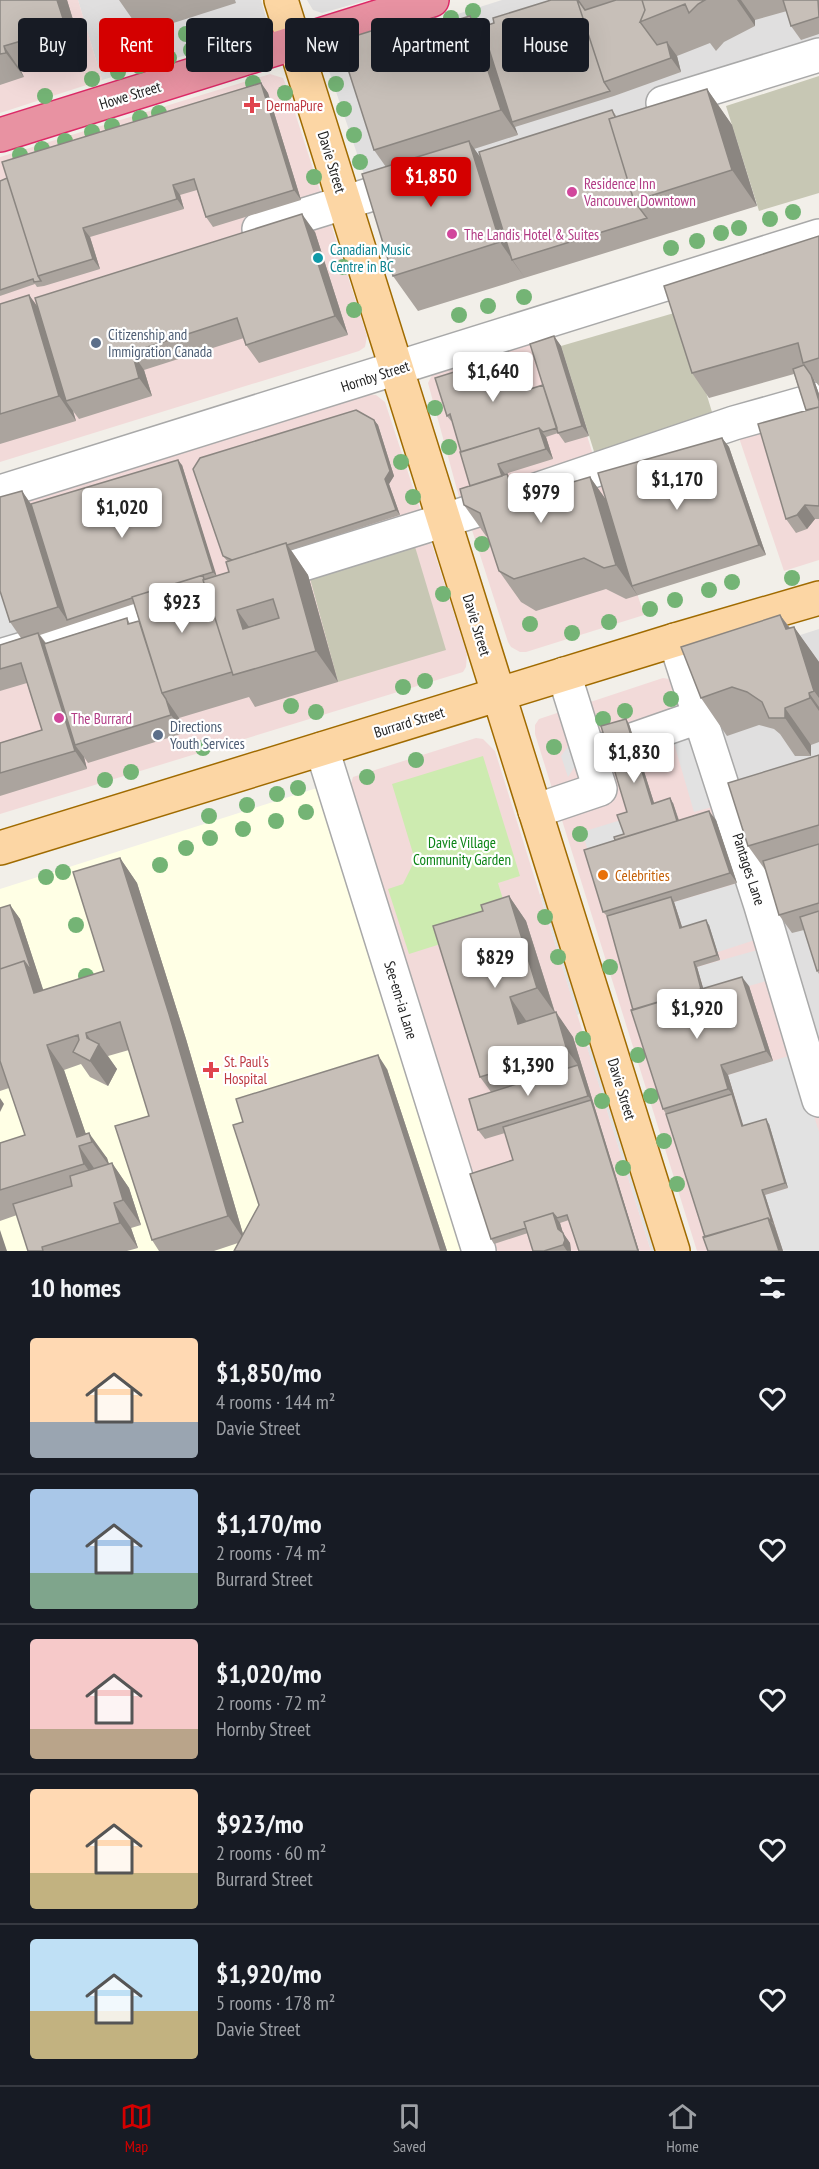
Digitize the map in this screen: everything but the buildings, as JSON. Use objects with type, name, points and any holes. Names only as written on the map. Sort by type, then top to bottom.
[{"type":"highway","name":"Howe Street","points":[[359,23],[432,0]]},
{"type":"highway","name":"Howe Street","points":[[0,135],[285,46]]},
{"type":"main road","name":"Davie Street","points":[[281,0],[286,18]]},
{"type":"main road","name":"Davie Street","points":[[303,72],[673,1251]]},
{"type":"main road","name":"Burrard Street","points":[[0,848],[675,639],[819,598]]},
{"type":"street","points":[[637,111],[819,55]]},
{"type":"street","points":[[230,239],[444,172]]},
{"type":"street","name":"Hornby Street","points":[[0,492],[819,236]]},
{"type":"street","points":[[0,656],[444,520],[734,423],[819,399]]},
{"type":"street","name":"Pantages Lane","points":[[675,639],[701,716],[819,1100]]},
{"type":"street","points":[[535,811],[600,789],[564,674]]},
{"type":"street","points":[[590,754],[701,716]]},
{"type":"street","name":"See-em-ia Lane","points":[[322,748],[479,1251]]},
{"type":"shaded area","points":[[0,0],[78,0],[83,18],[18,18],[18,72],[87,72],[87,30],[102,80],[0,113]]},
{"type":"shaded area","points":[[78,0],[261,0],[266,18],[186,18],[186,55],[174,59],[174,18],[99,18],[99,70],[87,30],[87,18],[83,18]]},
{"type":"shaded area","points":[[307,0],[368,0],[322,13],[313,10]]},
{"type":"shaded area","points":[[502,0],[819,0],[819,55],[371,195],[329,72],[359,72],[359,45],[371,41],[371,72],[490,72],[490,18],[445,18]]},
{"type":"shaded area","points":[[100,72],[129,72],[102,80]]},
{"type":"shaded area","points":[[270,74],[283,78],[286,85],[367,336],[365,347],[359,351],[0,462],[0,157]]},
{"type":"shaded area","points":[[819,76],[819,193],[759,211],[726,106]]},
{"type":"shaded area","points":[[681,311],[716,425],[597,461],[561,346]]},
{"type":"shaded area","points":[[555,335],[644,615],[520,652],[511,647],[508,642],[462,499],[459,497],[428,383],[432,375],[439,371]]},
{"type":"shaded area","points":[[364,394],[376,395],[385,402],[420,509],[427,541],[432,545],[467,654],[466,667],[463,672],[0,814],[0,507]]},
{"type":"shaded area","points":[[819,399],[819,560],[784,571],[734,423]]},
{"type":"shaded area","points":[[413,540],[446,650],[338,682],[308,571]]},
{"type":"shaded area","points":[[0,570],[22,640],[0,647]]},
{"type":"shaded area","points":[[819,629],[819,1100],[701,684],[709,664]]},
{"type":"shaded area","points":[[663,678],[672,681],[819,1100],[819,1251],[697,1251],[535,734],[535,725],[539,719]]},
{"type":"shaded area","points":[[690,735],[712,807],[694,812],[673,740]]},
{"type":"shaded area","points":[[476,738],[483,739],[495,751],[651,1251],[479,1251],[350,787],[353,777]]},
{"type":"shaded area","points":[[571,742],[578,762],[568,777],[561,756]]},
{"type":"shaded area","name":"St. Paul's Hospital","points":[[319,788],[479,1251],[0,1251],[0,889]]},
{"type":"shaded area","points":[[621,820],[630,848],[591,860],[582,832]]},
{"type":"shaded area","points":[[741,882],[758,939],[718,952],[684,933],[674,902]]},
{"type":"shaded area","points":[[548,891],[585,1012],[577,1015],[540,894]]},
{"type":"shaded area","points":[[761,949],[770,980],[706,998],[697,967]]},
{"type":"shaded area","points":[[595,1045],[660,1251],[651,1251],[587,1047]]},
{"type":"shaded area","points":[[795,1054],[819,1132],[819,1251],[783,1251],[765,1195],[788,1188],[745,1131],[728,1075]]},
{"type":"green space","name":"Davie Village Community Garden","points":[[483,756],[520,876],[498,883],[510,922],[409,954],[388,889],[403,884],[415,860],[392,784]]},
{"type":"place","name":"DermaPure","points":[[252,105]]},
{"type":"place","name":"Residence Inn Vancouver Downtown","points":[[572,192]]},
{"type":"place","name":"The Landis Hotel & Suites","points":[[452,234]]},
{"type":"place","name":"Canadian Music Centre in BC","points":[[318,258]]},
{"type":"place","name":"Citizenship and Immigration Canada","points":[[96,343]]},
{"type":"place","name":"The Burrard","points":[[59,718]]},
{"type":"place","name":"Directions Youth Services","points":[[158,735]]},
{"type":"place","name":"Celebrities","points":[[603,875]]},
{"type":"place","name":"St. Paul's Hospital","points":[[211,1070]]}]
